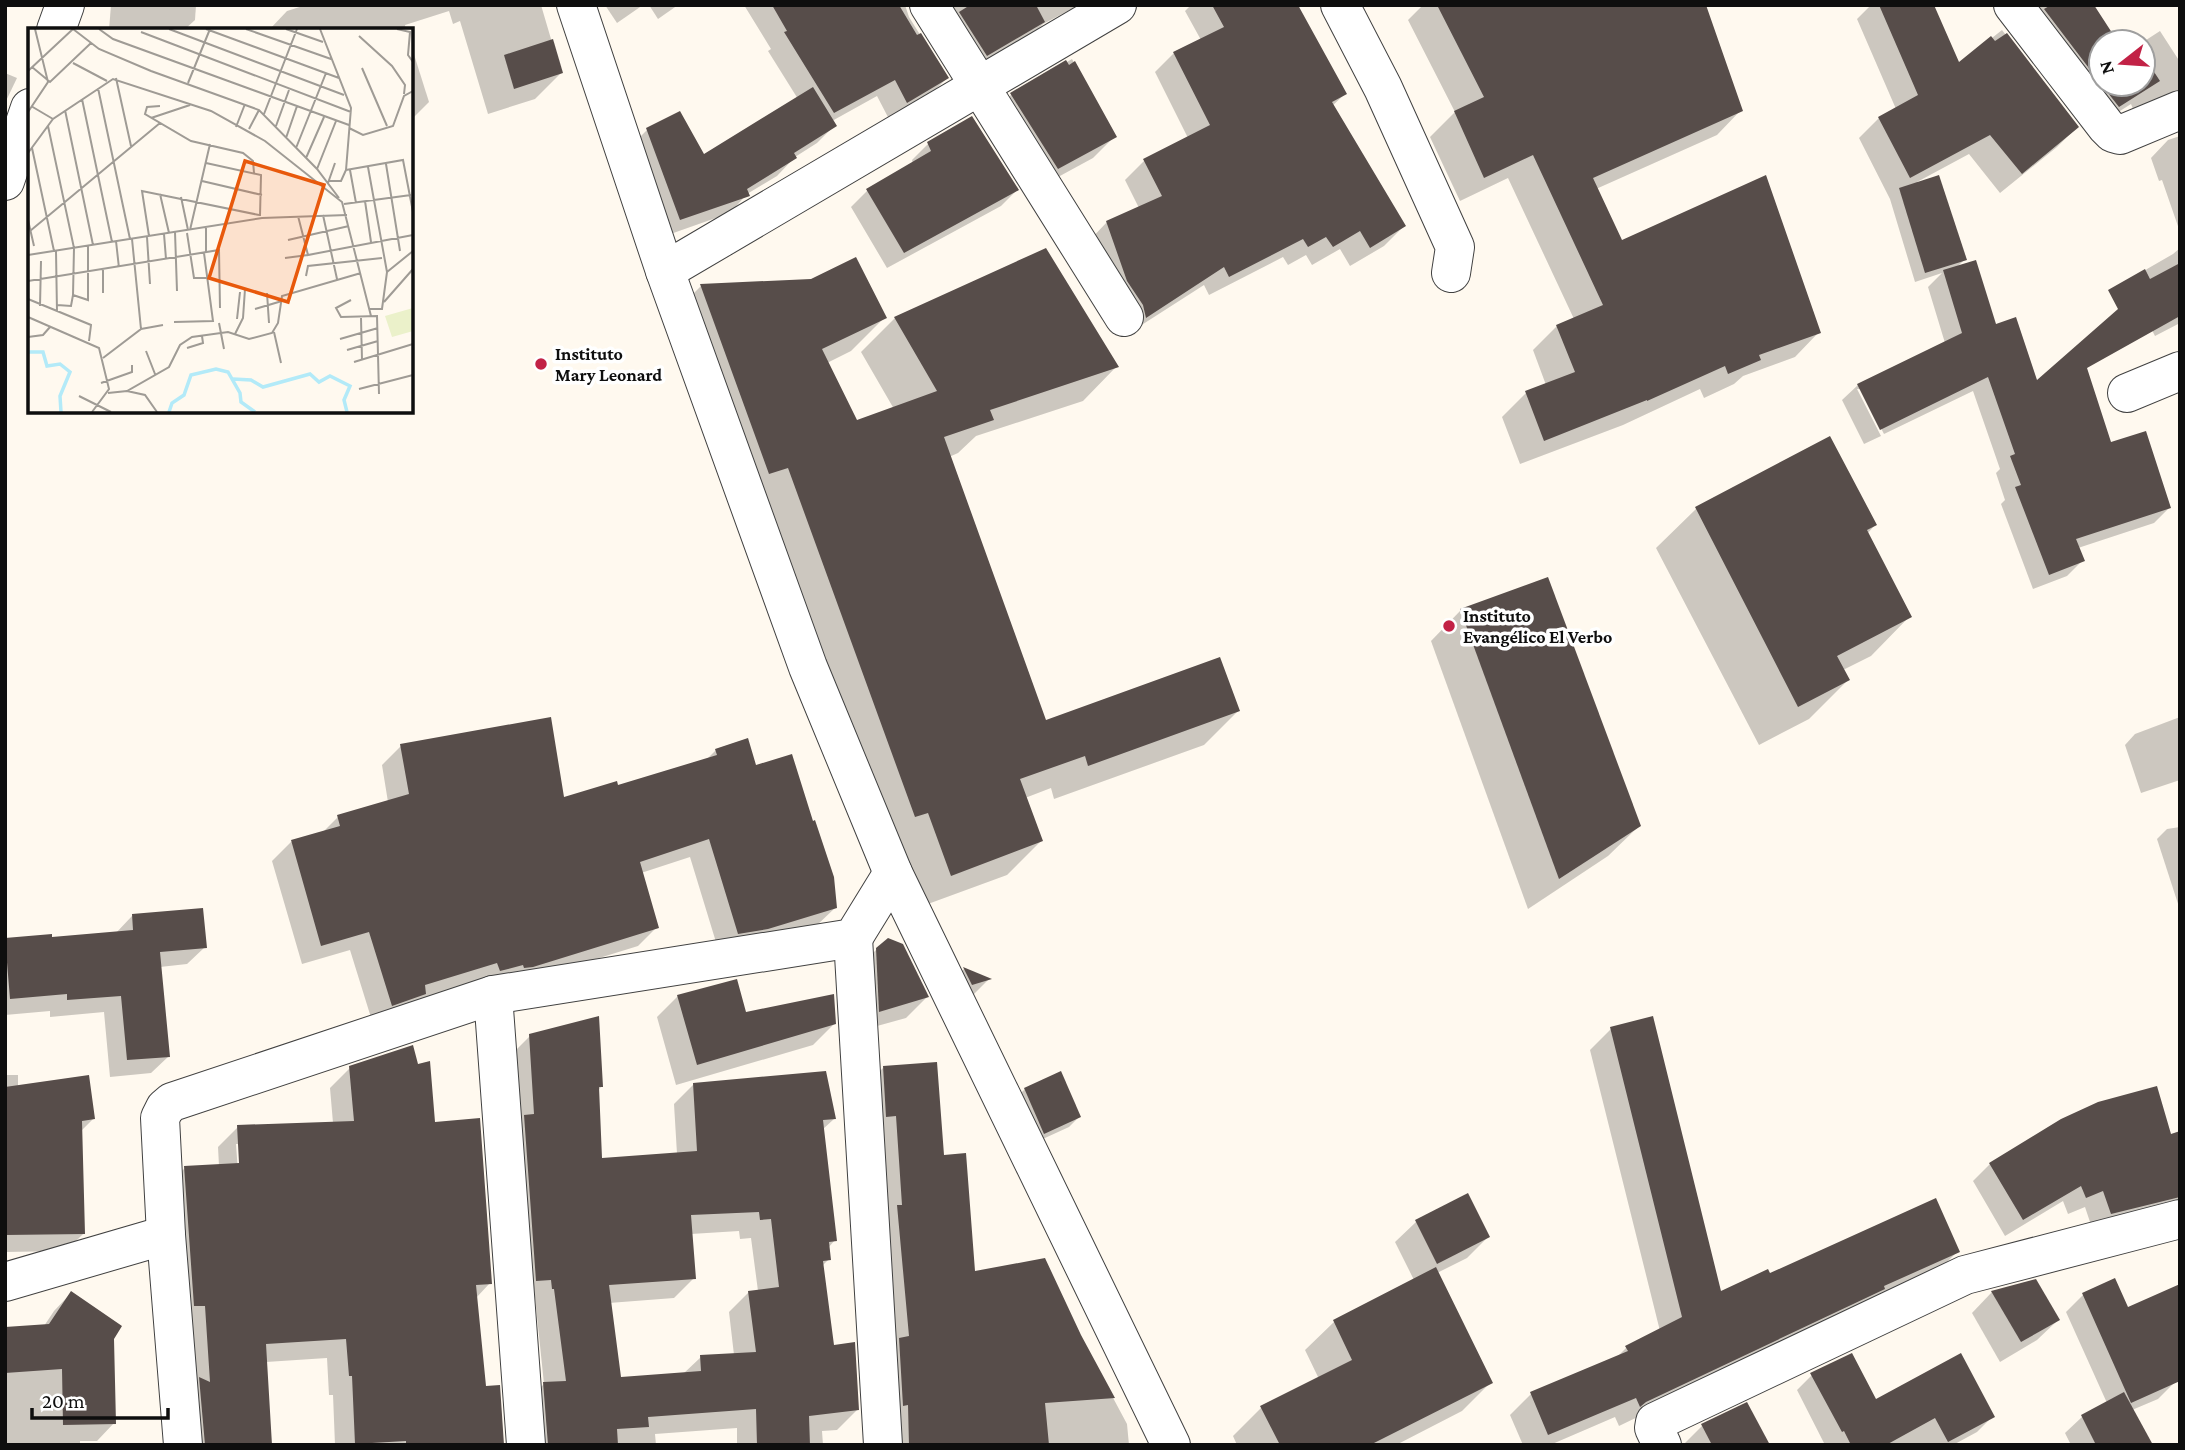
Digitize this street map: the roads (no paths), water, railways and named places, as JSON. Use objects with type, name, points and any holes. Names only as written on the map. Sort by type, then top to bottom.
[{"type":"street","points":[[58,28],[65,5]]},
{"type":"street","points":[[576,5],[665,271],[808,667],[893,873],[1171,1445]]},
{"type":"street","points":[[929,5],[1124,317]]},
{"type":"street","points":[[665,271],[1117,5]]},
{"type":"street","points":[[1340,5],[1383,88],[1455,247],[1451,273]]},
{"type":"street","points":[[2013,5],[2113,133],[2120,135],[2180,110]]},
{"type":"street","points":[[5,181],[28,114]]},
{"type":"street","points":[[2127,393],[2180,371]]},
{"type":"street","points":[[883,1445],[853,938],[893,873]]},
{"type":"street","points":[[183,1445],[166,1234],[160,1118],[172,1102],[493,995],[853,938]]},
{"type":"street","points":[[493,995],[526,1445]]},
{"type":"street","points":[[1662,1445],[1654,1428],[1655,1422],[1965,1275],[2180,1219]]},
{"type":"street","points":[[5,1282],[166,1234]]},
{"type":"place","name":"Instituto Mary Leonard","points":[[541,364]]},
{"type":"place","name":"Instituto Evangélico El Verbo","points":[[1449,626]]}]
